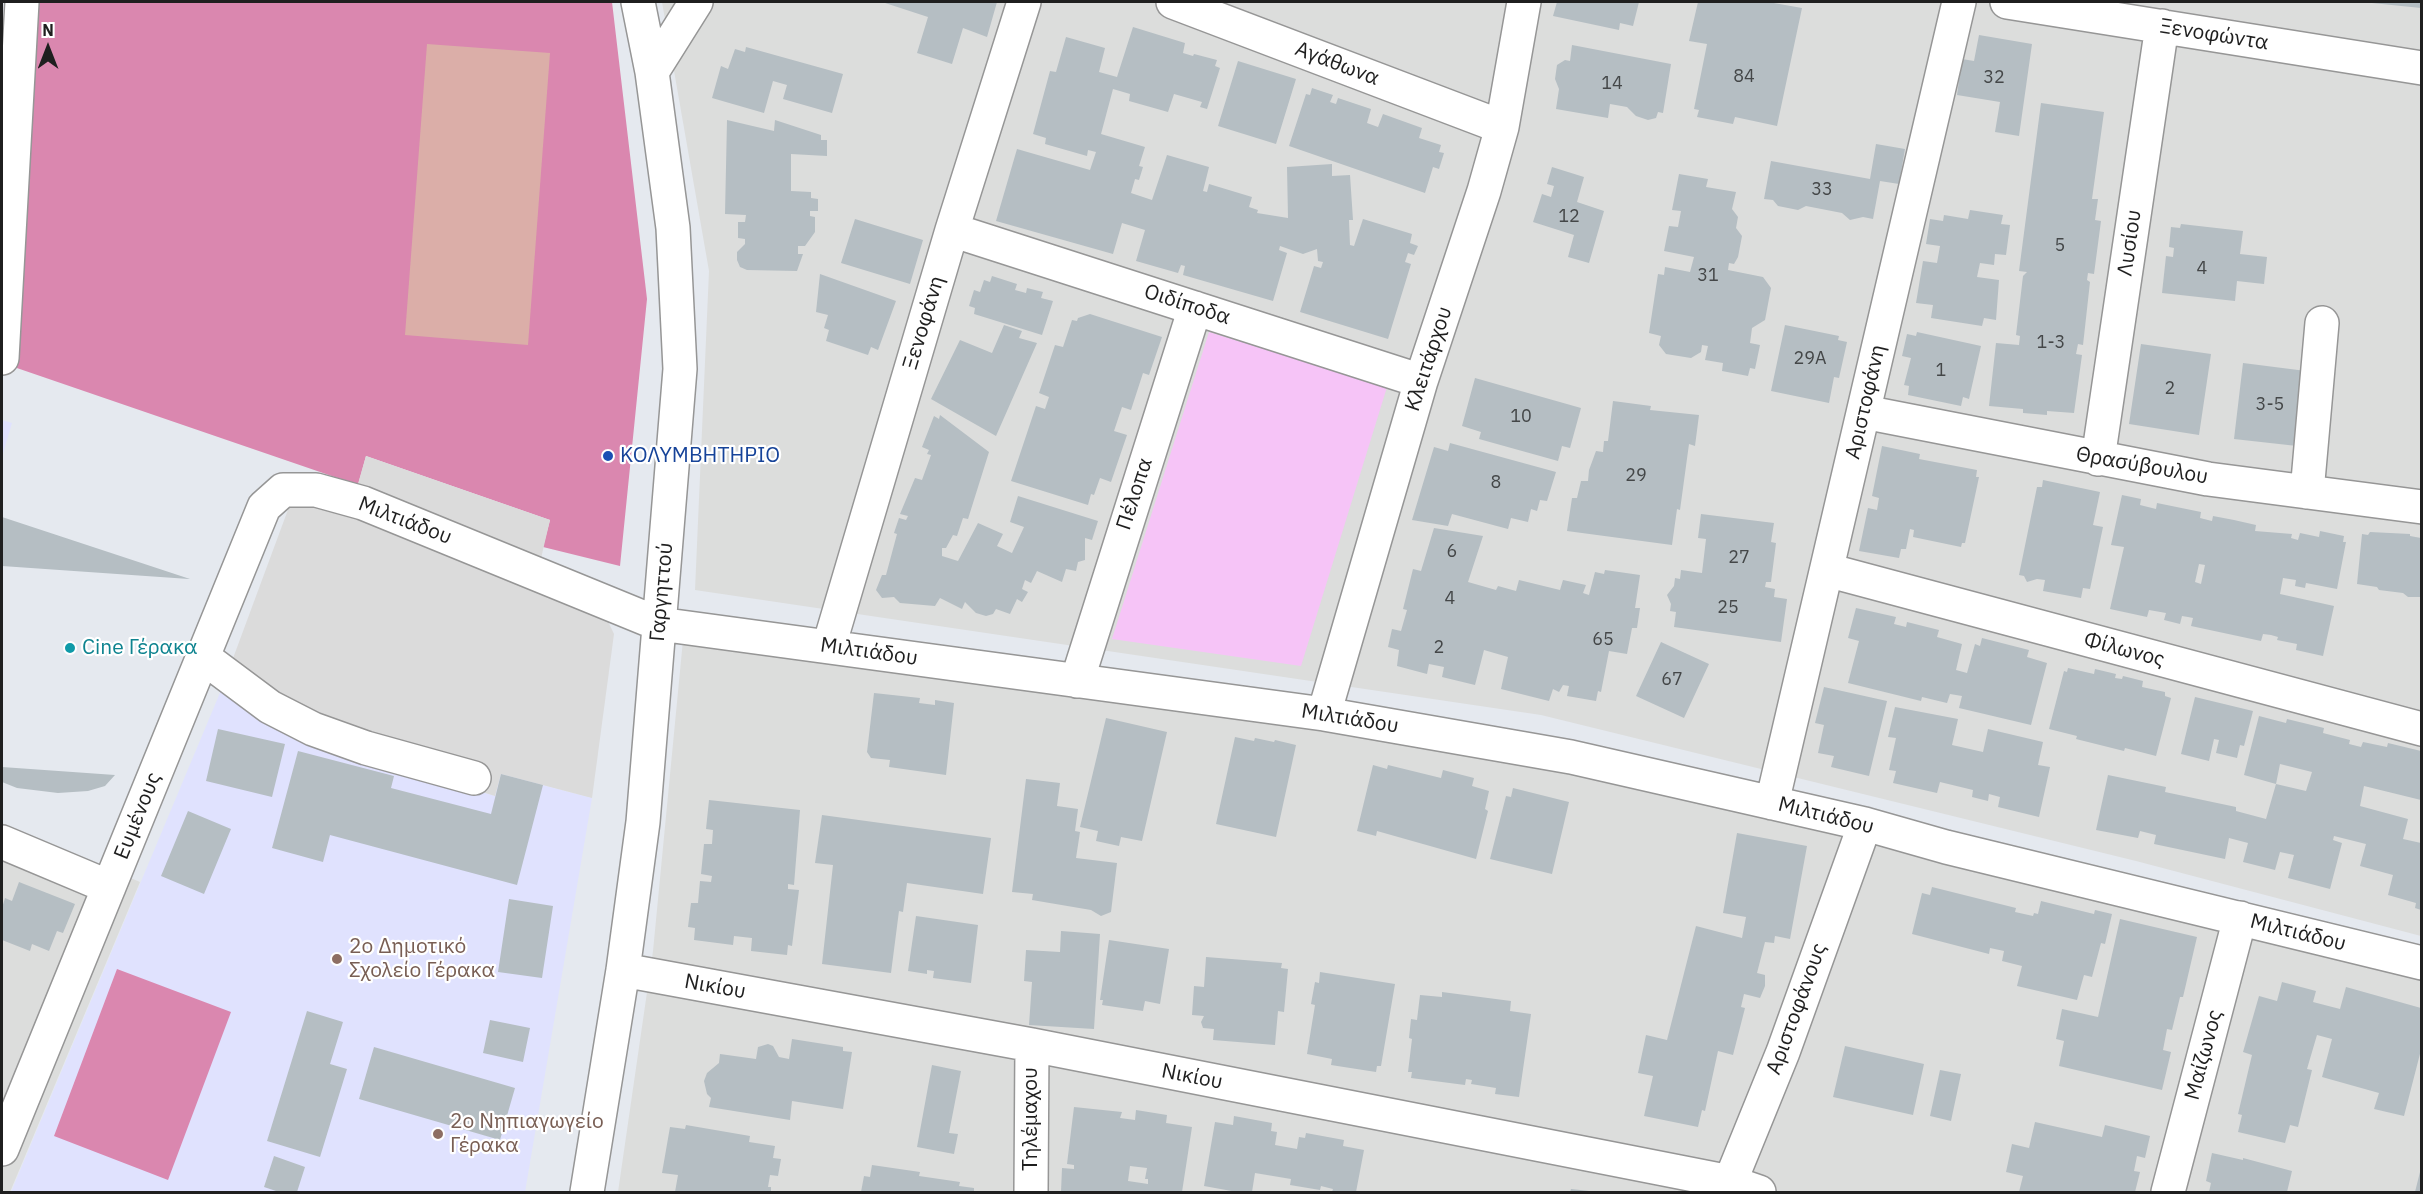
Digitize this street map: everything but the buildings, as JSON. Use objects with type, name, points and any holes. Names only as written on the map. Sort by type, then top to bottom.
[{"type":"street","points":[[2,358],[22,2]]},
{"type":"street","name":"Γαργηττού","points":[[587,1192],[644,822],[680,369],[673,228],[652,72],[638,2]]},
{"type":"street","points":[[652,72],[696,2]]},
{"type":"street","name":"Ξενοφάνη","points":[[829,646],[952,230],[1024,2]]},
{"type":"street","name":"Αγάθωνα","points":[[1173,2],[1502,127]]},
{"type":"street","name":"Κλειτάρχου","points":[[1324,714],[1421,381],[1484,191],[1502,127],[1524,2]]},
{"type":"street","name":"Αριστοφάνη","points":[[1772,803],[1959,2]]},
{"type":"street","name":"Ξενοφώντα","points":[[2007,2],[2421,68]]},
{"type":"street","name":"Λυσίου","points":[[2097,459],[2162,26]]},
{"type":"street","name":"Οιδίποδα","points":[[952,230],[1421,381]]},
{"type":"street","name":"Πέλοπα","points":[[1077,681],[1195,308]]},
{"type":"street","points":[[2307,492],[2322,323]]},
{"type":"street","name":"Θρασύβουλου","points":[[1864,412],[2208,479],[2421,507]]},
{"type":"street","name":"Μιλτιάδου","points":[[283,490],[316,490],[363,503],[659,624],[1324,714],[1571,757],[1865,824],[1946,847],[2421,963]]},
{"type":"street","name":"Ευμένους","points":[[2,1149],[264,507],[283,490]]},
{"type":"street","name":"Φίλωνος","points":[[1827,570],[2421,729]]},
{"type":"street","points":[[203,657],[270,707],[313,729],[366,748],[474,778]]},
{"type":"street","name":"Αριστοφάνους","points":[[1739,1189],[1783,1052],[1865,824]]},
{"type":"street","points":[[2,842],[109,886]]},
{"type":"street","name":"Μαίζωνος","points":[[2168,1192],[2240,918]]},
{"type":"street","name":"Νικίου","points":[[623,970],[1032,1045],[1739,1189]]},
{"type":"street","name":"Τηλέμαχου","points":[[1030,1192],[1032,1045]]},
{"type":"shaded area","points":[[30,2],[612,2],[647,299],[620,566],[543,547],[550,520],[366,456],[358,485],[11,366]]},
{"type":"shaded area","points":[[662,2],[2421,2],[2421,936],[2136,861],[1541,715],[695,590],[709,271]]},
{"type":"shaded area","points":[[427,44],[550,53],[528,345],[405,335]]},
{"type":"shaded area","points":[[1209,332],[1387,387],[1301,666],[1112,639]]},
{"type":"shaded area","points":[[2,420],[12,423],[2,457]]},
{"type":"shaded area","points":[[366,456],[550,520],[535,584],[604,613],[614,634],[592,798],[501,774],[495,796],[314,740],[222,688],[289,507],[309,503],[349,515]]},
{"type":"shaded area","points":[[683,640],[1513,753],[2421,975],[2421,1192],[618,1192],[653,951]]},
{"type":"shaded area","name":"2ο Δημοτικό Σχολείο Γέρακα","points":[[222,688],[314,740],[495,796],[501,774],[592,798],[525,1192],[11,1192]]},
{"type":"shaded area","points":[[2,823],[140,882],[10,1192],[2,1192]]},
{"type":"shaded area","points":[[117,969],[231,1012],[168,1180],[54,1136]]},
{"type":"place","name":"ΚΟΛΥΜΒΗΤΗΡΙΟ","points":[[608,456]]},
{"type":"place","name":"Cine Γέρακα","points":[[70,648]]},
{"type":"place","name":"2ο Δημοτικό Σχολείο Γέρακα","points":[[337,959]]},
{"type":"place","name":"2ο Νηπιαγωγείο Γέρακα","points":[[438,1134]]}]
